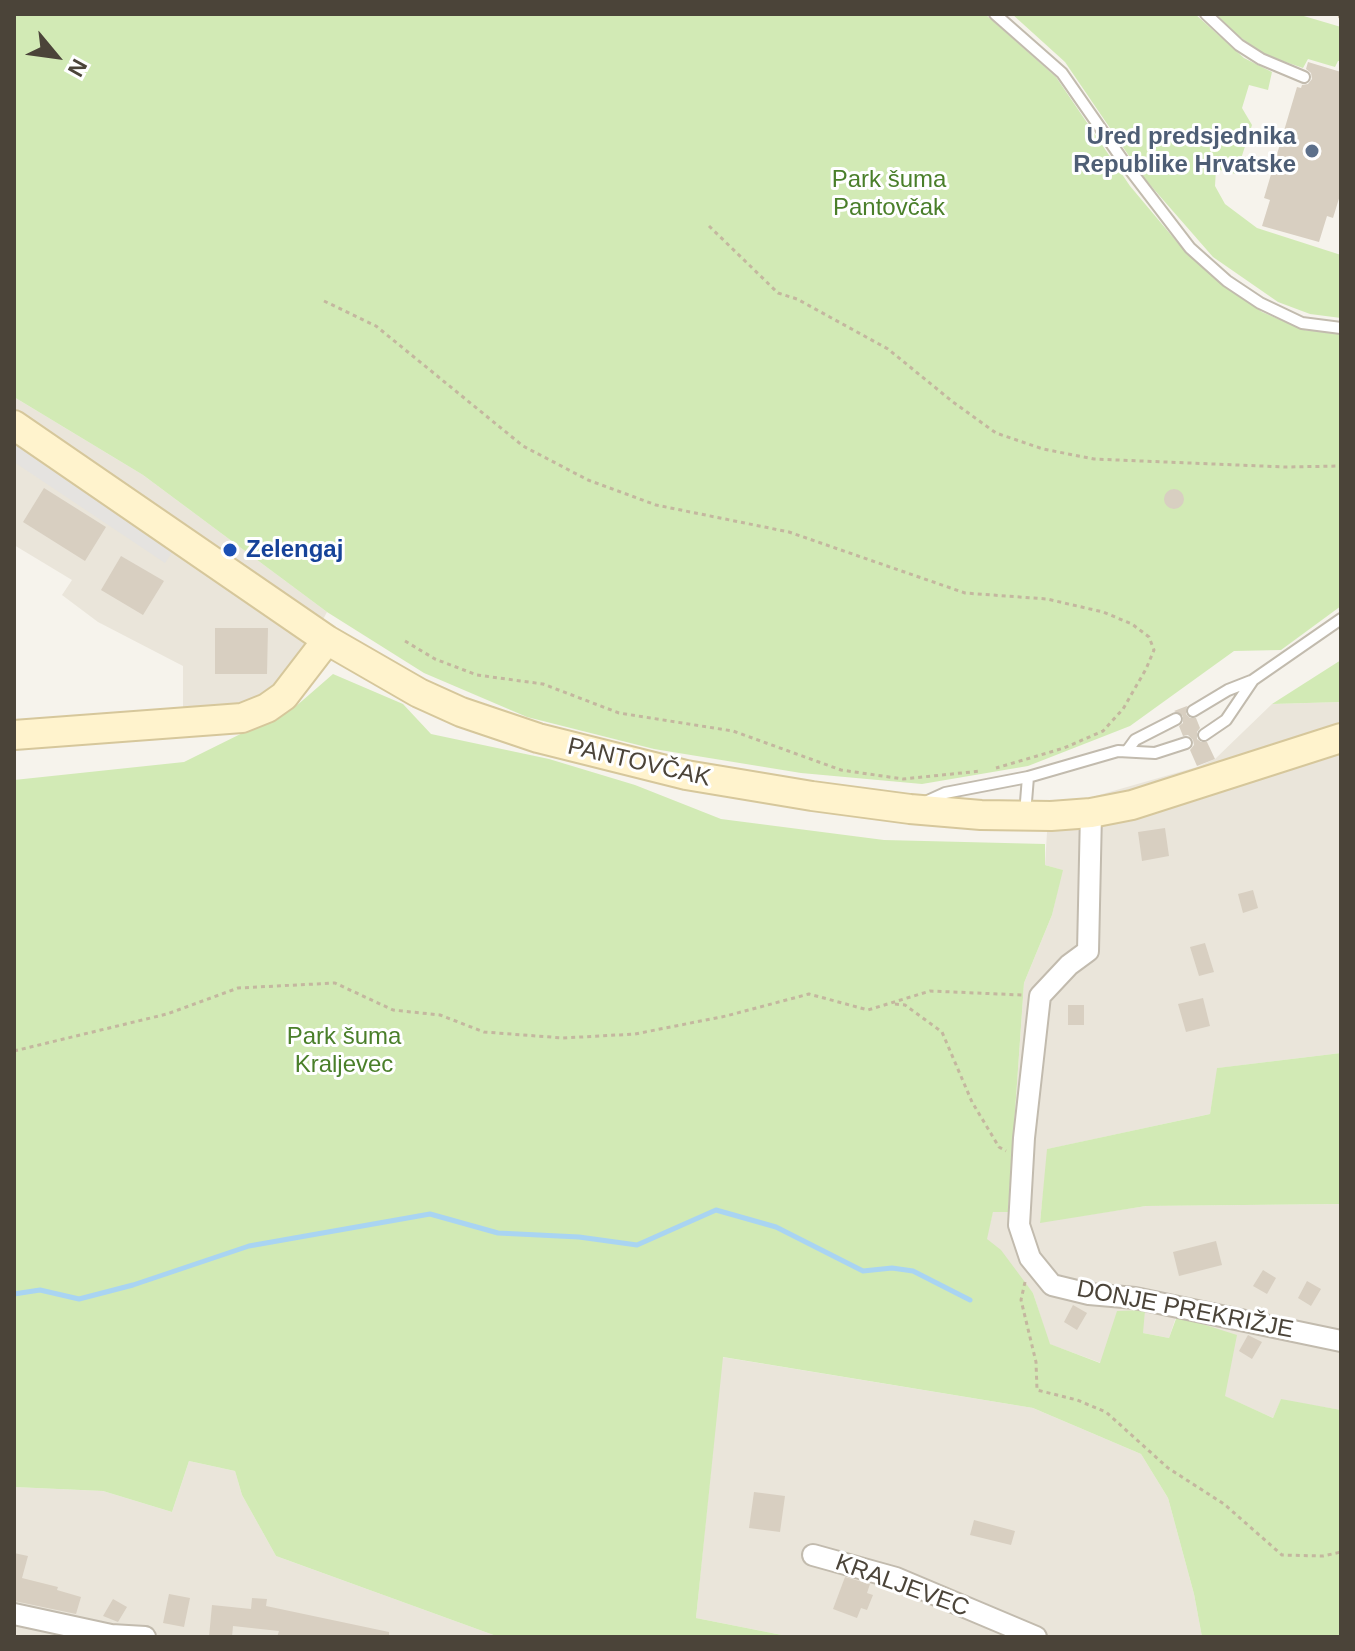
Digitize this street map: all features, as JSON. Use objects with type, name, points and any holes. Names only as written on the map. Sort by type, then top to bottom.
[{"type":"main road","name":"PANTOVČAK","points":[[14,425],[327,640],[419,693],[461,712],[538,738],[686,775],[910,809],[1024,816],[1091,813],[1186,790],[1276,757],[1341,738]]},
{"type":"main road","points":[[14,735],[242,718],[267,708],[284,696],[327,640]]},
{"type":"street","points":[[1040,996],[1069,965],[1088,951],[1091,813]]},
{"type":"street","name":"DONJE PREKRIŽJE","points":[[1040,996],[1019,1225],[1030,1258],[1052,1285],[1089,1294],[1135,1298],[1341,1341]]},
{"type":"street","name":"KRALJEVEC","points":[[813,1555],[896,1578],[1036,1637]]},
{"type":"street","points":[[14,1614],[111,1635],[145,1637]]},
{"type":"lane","points":[[995,14],[1062,73],[1190,248],[1227,281],[1260,303],[1302,323],[1341,328]]},
{"type":"lane","points":[[1206,14],[1239,45],[1261,59],[1304,77]]},
{"type":"lane","points":[[1193,711],[1228,690],[1253,680],[1341,619]]},
{"type":"lane","points":[[1204,735],[1226,720],[1253,680]]},
{"type":"lane","points":[[1127,751],[1135,740],[1176,719]]},
{"type":"lane","points":[[910,809],[945,793],[1028,777],[1101,755],[1127,751],[1155,753],[1186,743]]},
{"type":"lane","points":[[1024,816],[1028,777]]},
{"type":"path","points":[[1339,14],[1341,23]]},
{"type":"path","points":[[709,226],[778,293],[797,299],[888,349],[996,433],[1043,449],[1094,459],[1286,467],[1341,466]]},
{"type":"path","points":[[324,301],[376,326],[523,446],[588,480],[656,505],[789,532],[965,593],[1047,599],[1103,612],[1132,624],[1149,637],[1154,650],[1123,709],[1103,731],[1064,748],[989,770],[903,779],[841,770],[733,731],[619,713],[543,684],[477,675],[435,659],[405,641]]},
{"type":"path","points":[[14,1051],[167,1014],[238,988],[335,983],[393,1010],[440,1015],[484,1032],[563,1038],[635,1034],[726,1016],[809,994],[868,1010],[930,991],[1040,996]]},
{"type":"path","points":[[891,1003],[905,1005],[942,1032],[972,1102],[999,1147],[1023,1162]]},
{"type":"path","points":[[1030,1258],[1021,1300],[1036,1362],[1037,1390],[1077,1400],[1106,1412],[1168,1468],[1224,1504],[1282,1555],[1323,1556],[1341,1552]]},
{"type":"shaded area","points":[[14,397],[143,475],[327,612],[305,653],[259,705],[183,710],[183,666],[98,622],[62,595],[72,580],[14,545]]},
{"type":"shaded area","points":[[14,444],[173,551],[165,563],[14,462]]},
{"type":"shaded area","points":[[1341,702],[1341,1053],[1218,1068],[1210,1114],[1048,1149],[1040,1222],[1146,1206],[1341,1204],[1341,1410],[1281,1400],[1273,1418],[1224,1396],[1176,1317],[1169,1338],[1143,1333],[1101,1363],[1049,1344],[1033,1293],[986,1239],[993,1211],[1008,1212],[1024,983],[1052,915],[1062,870],[1045,865],[1049,800],[1078,801],[1197,767],[1215,759],[1272,704]]},
{"type":"shaded area","points":[[722,1357],[1033,1408],[1141,1454],[1168,1498],[1194,1594],[1202,1637],[792,1637],[696,1618]]},
{"type":"shaded area","points":[[189,1461],[235,1471],[242,1495],[276,1556],[499,1637],[14,1637],[14,1487],[103,1491],[172,1512]]},
{"type":"green space","name":"Park šuma Pantovčak","points":[[14,14],[985,14],[1056,77],[1130,186],[1177,242],[1212,276],[1262,312],[1304,330],[1341,334],[1341,606],[1281,650],[1234,651],[1130,726],[1028,766],[922,784],[801,773],[654,749],[527,717],[424,673],[327,612],[143,475],[14,397]]},
{"type":"green space","points":[[1012,14],[1195,14],[1244,58],[1272,72],[1268,90],[1249,85],[1242,108],[1252,125],[1236,174],[1216,169],[1215,186],[1225,204],[1257,228],[1341,255],[1341,318],[1310,314],[1278,302],[1213,257],[1144,178],[1065,62]]},
{"type":"green space","points":[[1216,14],[1297,14],[1341,27],[1341,61],[1335,67],[1308,59],[1303,68],[1265,55],[1237,35]]},
{"type":"green space","points":[[1341,660],[1341,702],[1272,704]]},
{"type":"green space","name":"Park šuma Kraljevec","points":[[333,674],[403,704],[431,734],[549,759],[635,785],[721,819],[884,840],[1045,844],[1045,865],[1063,870],[1052,915],[1024,983],[1008,1212],[993,1212],[987,1239],[1001,1250],[1033,1293],[1050,1344],[1100,1363],[1117,1311],[1145,1310],[1143,1333],[1169,1338],[1177,1316],[1237,1335],[1225,1396],[1273,1418],[1281,1399],[1341,1410],[1341,1637],[1202,1637],[1194,1594],[1168,1498],[1141,1454],[1033,1408],[723,1357],[696,1618],[792,1637],[499,1637],[276,1556],[242,1495],[235,1471],[189,1461],[172,1512],[103,1491],[14,1487],[14,780],[184,762],[295,707]]},
{"type":"green space","points":[[1341,1053],[1341,1204],[1146,1206],[1040,1223],[1047,1149],[1210,1114],[1217,1068]]},
{"type":"building","points":[[1308,62],[1341,72],[1341,192],[1333,218],[1327,216],[1319,242],[1262,226],[1270,200],[1264,198],[1297,87],[1301,88],[1312,79],[1306,69]]},
{"type":"building","points":[[44,488],[106,527],[85,561],[23,522]]},
{"type":"building","points":[[1174,489],[1181,492],[1184,499],[1181,506],[1174,509],[1167,506],[1164,499],[1167,492]]},
{"type":"building","points":[[121,556],[164,581],[143,615],[101,590]]},
{"type":"building","points":[[215,628],[268,628],[267,674],[215,674]]},
{"type":"building","points":[[1187,706],[1186,714],[1196,718],[1200,728],[1197,739],[1207,742],[1215,759],[1197,766],[1190,750],[1193,740],[1188,735],[1183,736],[1179,726],[1183,723],[1183,716],[1174,711]]},
{"type":"building","points":[[1165,828],[1169,856],[1142,861],[1138,832]]},
{"type":"building","points":[[1253,890],[1258,908],[1243,913],[1238,894]]},
{"type":"building","points":[[1205,943],[1214,972],[1199,976],[1190,947]]},
{"type":"building","points":[[1203,998],[1210,1026],[1186,1032],[1178,1004]]},
{"type":"building","points":[[1068,1005],[1084,1005],[1084,1025],[1068,1025]]},
{"type":"building","points":[[1216,1241],[1222,1265],[1179,1276],[1173,1252]]},
{"type":"building","points":[[1263,1270],[1276,1278],[1267,1294],[1253,1286]]},
{"type":"building","points":[[1307,1281],[1321,1289],[1311,1306],[1298,1298]]},
{"type":"building","points":[[1073,1305],[1087,1313],[1077,1330],[1064,1322]]},
{"type":"building","points":[[1248,1335],[1262,1342],[1252,1359],[1239,1351]]},
{"type":"building","points":[[754,1492],[785,1496],[780,1532],[749,1528]]},
{"type":"building","points":[[974,1520],[1015,1531],[1011,1545],[970,1535]]},
{"type":"building","points":[[14,1553],[28,1556],[22,1578],[58,1587],[57,1590],[81,1597],[76,1614],[14,1601]]},
{"type":"building","points":[[845,1577],[870,1584],[867,1593],[873,1595],[867,1610],[861,1608],[857,1618],[833,1609]]},
{"type":"building","points":[[169,1594],[190,1598],[184,1627],[163,1623]]},
{"type":"building","points":[[252,1598],[267,1599],[266,1606],[389,1632],[389,1637],[277,1637],[279,1631],[233,1626],[232,1637],[209,1637],[212,1605],[251,1609]]},
{"type":"building","points":[[113,1599],[127,1607],[118,1622],[103,1616]]},
{"type":"waterway","points":[[14,1294],[40,1290],[79,1299],[133,1285],[249,1246],[430,1214],[498,1233],[579,1237],[637,1245],[716,1210],[776,1227],[863,1271],[892,1268],[913,1271],[970,1300]]},
{"type":"place","name":"Ured predsjednika Republike Hrvatske","points":[[1312,151]]},
{"type":"place","name":"Zelengaj","points":[[230,550]]}]
